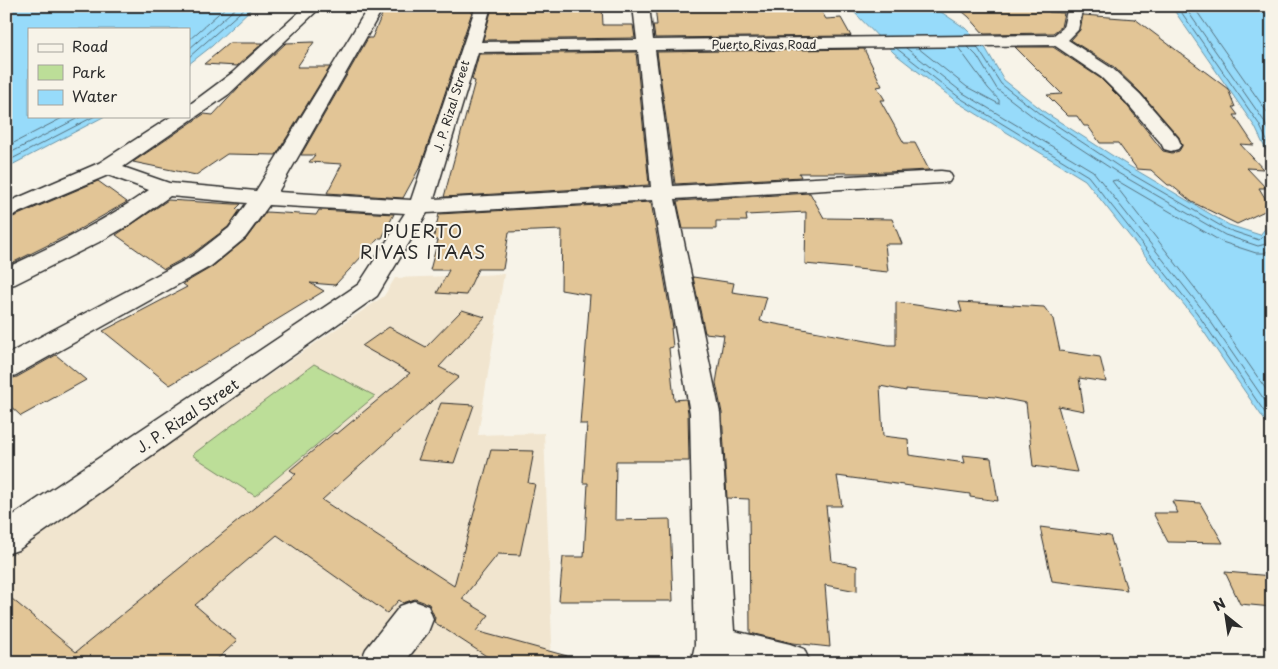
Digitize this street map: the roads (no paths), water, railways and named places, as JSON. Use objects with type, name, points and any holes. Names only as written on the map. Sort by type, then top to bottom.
[{"type":"street","points":[[190,113],[204,104],[253,63],[315,6]]},
{"type":"street","points":[[6,368],[202,261],[237,233],[263,198],[377,6]]},
{"type":"street","name":"J. P. Rizal Street","points":[[6,539],[368,290],[420,207],[484,6]]},
{"type":"street","points":[[641,6],[663,193],[705,413],[713,654],[790,663]]},
{"type":"street","points":[[1076,6],[1070,30],[1058,40],[1107,73],[1132,98],[1172,145]]},
{"type":"street","name":"Puerto Rivas Road","points":[[470,46],[1058,40]]},
{"type":"street","points":[[6,210],[107,168],[182,118]]},
{"type":"street","points":[[107,168],[166,189],[263,198],[420,207],[941,177]]},
{"type":"street","points":[[6,278],[93,236],[166,189]]},
{"type":"street","points":[[380,663],[414,619]]},
{"type":"water","points":[[6,6],[254,6],[212,46],[190,63],[190,28],[28,28],[28,118],[101,118],[6,168]]},
{"type":"water","points":[[848,6],[932,6],[965,28],[986,49],[1004,80],[1046,113],[1124,163],[1229,225],[1260,235],[1272,220],[1272,431],[1193,316],[1085,180],[957,102],[894,53]]},
{"type":"water","points":[[1171,6],[1272,6],[1272,163],[1255,127]]},
{"type":"district","name":"PUERTO RIVAS ITAAS","points":[[423,240]]}]
